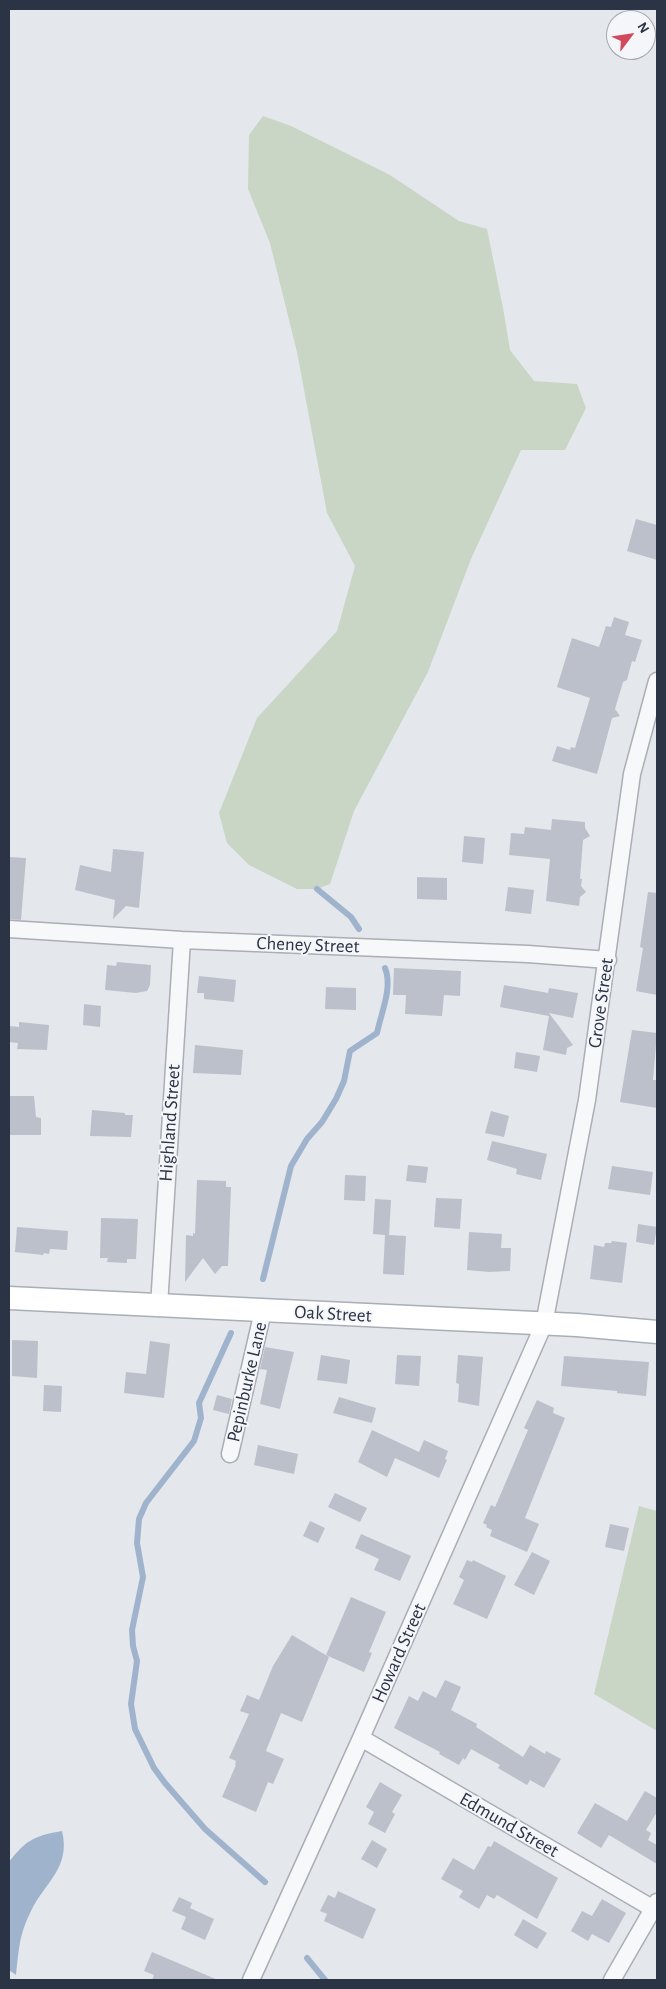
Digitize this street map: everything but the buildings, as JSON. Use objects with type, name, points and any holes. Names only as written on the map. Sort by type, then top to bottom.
[{"type":"main road","name":"Oak Street","points":[[9,1298],[544,1324],[657,1332]]},
{"type":"street","name":"Grove Street","points":[[544,1324],[588,1100],[632,774],[657,681]]},
{"type":"street","name":"Cheney Street","points":[[9,929],[182,940],[528,954],[608,960]]},
{"type":"street","name":"Highland Street","points":[[159,1306],[182,940]]},
{"type":"street","name":"Pepinburke Lane","points":[[230,1454],[263,1311]]},
{"type":"street","name":"Howard Street","points":[[251,1980],[361,1738],[544,1324]]},
{"type":"street","name":"Edmund Street","points":[[361,1738],[656,1907]]},
{"type":"street","points":[[612,1980],[656,1907]]},
{"type":"green space","points":[[263,116],[291,126],[390,175],[459,221],[487,229],[510,350],[534,381],[577,384],[586,408],[565,450],[521,450],[471,559],[428,672],[354,811],[330,884],[317,889],[297,889],[249,865],[227,843],[219,813],[257,718],[337,631],[355,566],[327,513],[297,352],[270,243],[248,189],[249,135]]},
{"type":"green space","points":[[639,1506],[657,1511],[657,1731],[594,1694]]},
{"type":"water","points":[[62,1831],[64,1844],[60,1865],[31,1911],[24,1927],[16,1975],[9,1970],[9,1862],[31,1840]]},
{"type":"waterway","points":[[317,889],[351,917],[359,929]]},
{"type":"waterway","points":[[263,1279],[291,1166],[307,1139],[322,1122],[336,1099],[344,1081],[350,1051],[377,1033],[387,992],[388,983],[385,968]]},
{"type":"waterway","points":[[231,1333],[199,1403],[201,1418],[194,1441],[146,1503],[139,1519],[137,1543],[143,1577],[132,1630],[133,1646],[137,1661],[131,1704],[135,1729],[154,1768],[165,1783],[205,1829],[265,1882]]},
{"type":"waterway","points":[[307,1958],[325,1980]]}]
